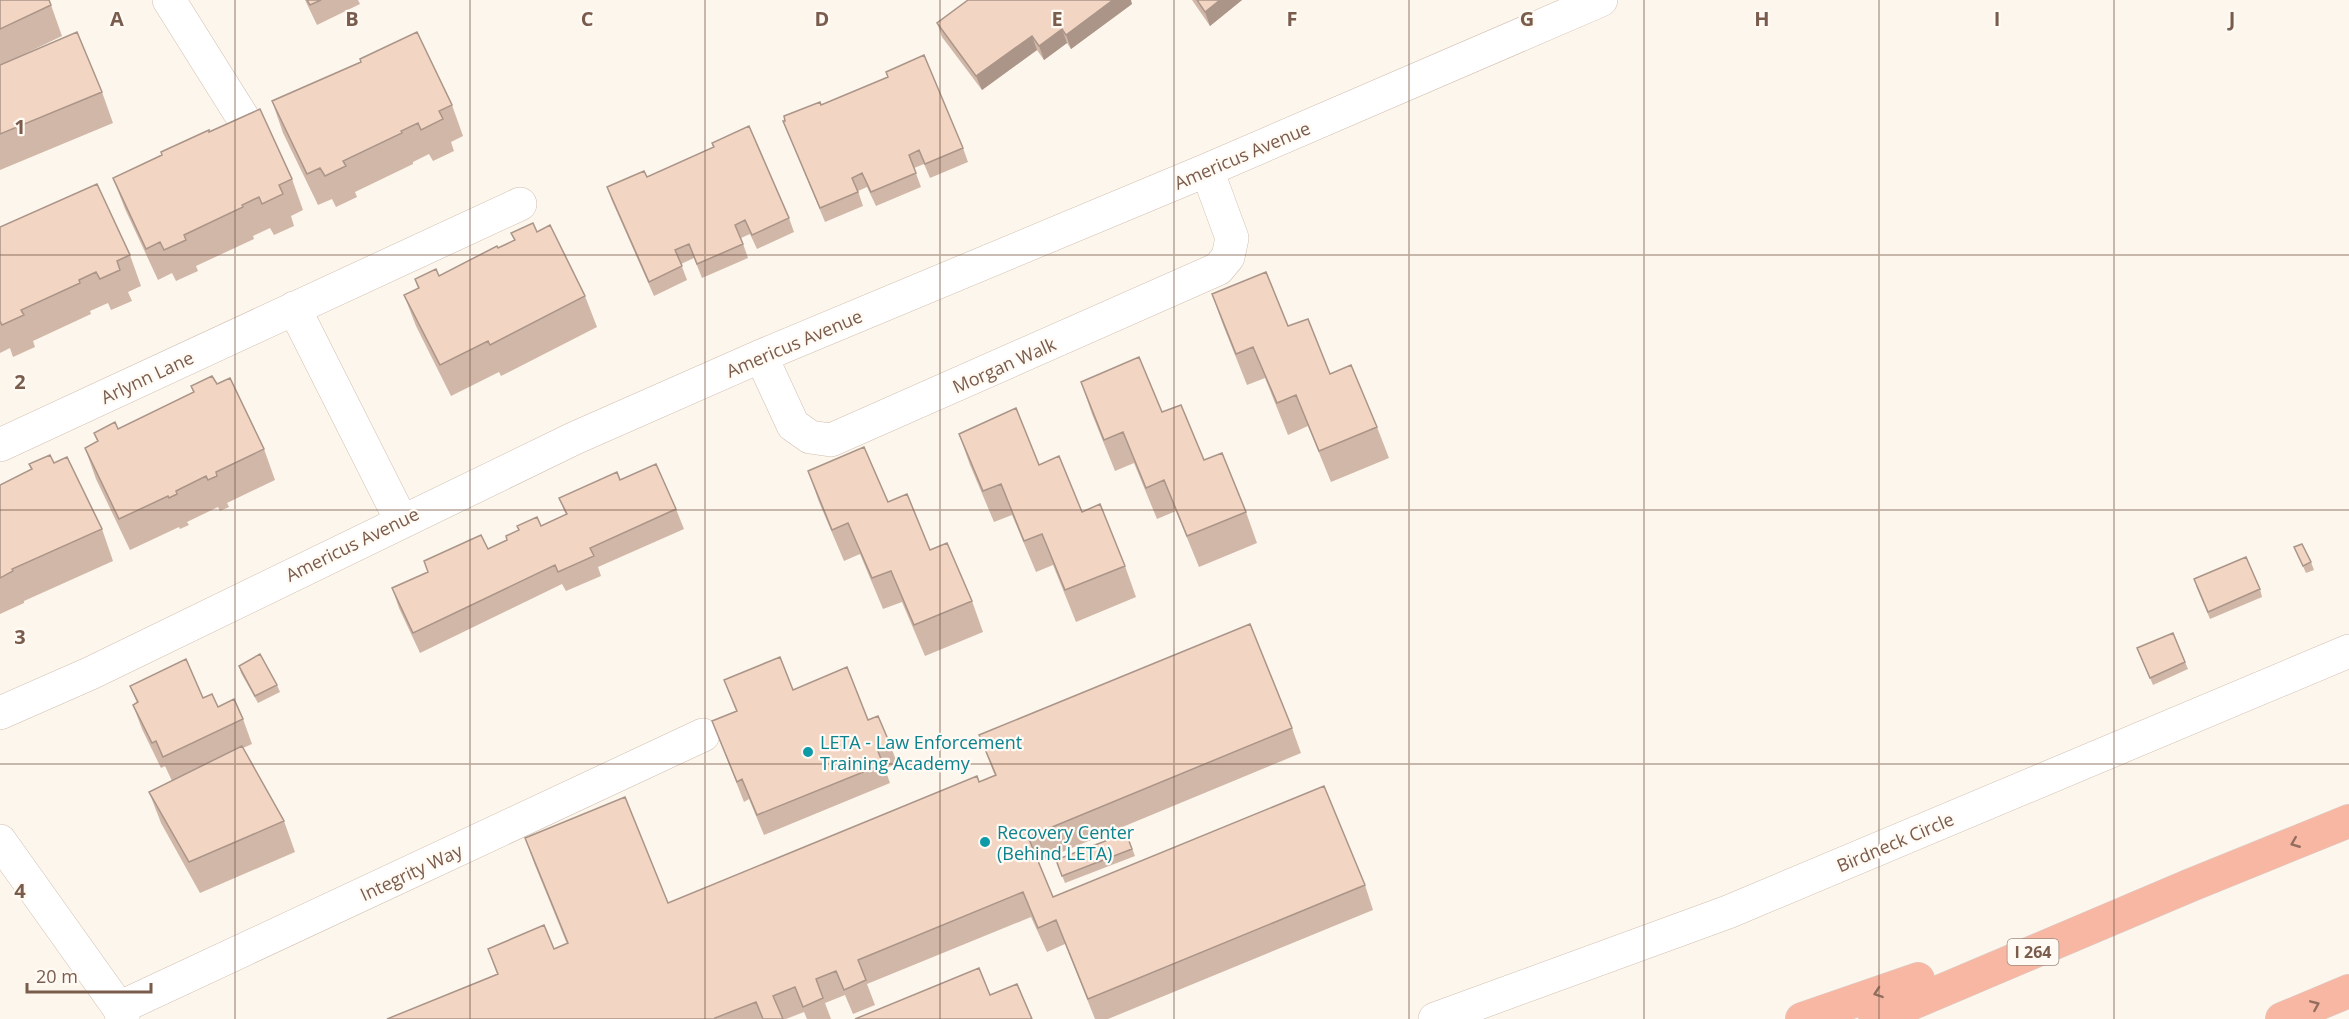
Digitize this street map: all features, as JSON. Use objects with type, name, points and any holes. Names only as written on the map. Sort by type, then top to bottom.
[{"type":"highway","name":"I 264","points":[[1875,1019],[2349,821]]},
{"type":"highway","points":[[1802,1019],[2192,885]]},
{"type":"highway","points":[[2282,1019],[2349,991]]},
{"type":"street","points":[[169,0],[248,126]]},
{"type":"street","name":"Americus Avenue","points":[[0,713],[91,673],[401,520],[575,438],[761,356],[1207,170],[1601,0]]},
{"type":"street","name":"Morgan Walk","points":[[761,356],[794,425],[810,437],[831,440],[872,423],[1218,269],[1228,257],[1232,238],[1207,170]]},
{"type":"street","name":"Arlynn Lane","points":[[0,445],[520,204]]},
{"type":"street","points":[[294,308],[401,520]]},
{"type":"street","name":"Birdneck Circle","points":[[1435,1019],[1728,912],[2349,651]]},
{"type":"street","name":"Integrity Way","points":[[121,1014],[703,735]]},
{"type":"street","points":[[0,841],[121,1014]]},
{"type":"building","points":[[0,0],[49,0],[51,5],[0,29]]},
{"type":"building","points":[[307,0],[321,0],[310,5]]},
{"type":"building","points":[[968,0],[1113,0],[1066,35],[1062,29],[1039,46],[1032,36],[976,76],[937,23]]},
{"type":"building","points":[[1197,0],[1220,0],[1205,12]]},
{"type":"building","points":[[77,32],[102,92],[0,134],[0,65]]},
{"type":"building","points":[[417,32],[452,105],[439,111],[443,119],[421,130],[418,123],[401,131],[402,133],[343,161],[346,166],[325,176],[320,168],[307,174],[272,101],[361,62],[360,59]]},
{"type":"building","points":[[924,55],[963,148],[925,164],[919,150],[909,155],[916,173],[871,192],[862,173],[852,178],[858,192],[820,208],[783,121],[785,121],[784,116],[820,102],[821,105],[888,77],[886,72]]},
{"type":"building","points":[[260,109],[292,179],[279,185],[283,194],[262,204],[259,197],[242,205],[243,207],[184,235],[186,240],[164,250],[160,242],[146,249],[113,178],[162,155],[161,152]]},
{"type":"building","points":[[749,126],[789,218],[752,235],[745,220],[735,225],[743,244],[697,264],[689,244],[675,250],[682,266],[649,282],[607,187],[644,171],[647,177],[714,147],[712,143]]},
{"type":"building","points":[[97,184],[130,255],[117,261],[120,270],[100,279],[96,272],[79,280],[80,283],[21,310],[24,315],[2,325],[0,321],[0,227]]},
{"type":"building","points":[[533,223],[537,232],[550,225],[585,296],[490,345],[488,341],[440,365],[404,295],[419,288],[415,279],[436,269],[439,276],[497,246],[498,248],[515,240],[511,233]]},
{"type":"building","points":[[1266,272],[1288,326],[1308,319],[1330,374],[1351,365],[1377,427],[1319,451],[1296,395],[1277,403],[1253,347],[1236,354],[1212,294]]},
{"type":"building","points":[[1139,357],[1162,412],[1181,405],[1204,460],[1222,453],[1246,512],[1187,536],[1164,480],[1146,488],[1123,432],[1104,440],[1081,382]]},
{"type":"building","points":[[212,376],[217,384],[230,378],[264,449],[216,472],[217,476],[208,480],[206,476],[176,491],[177,494],[169,498],[168,496],[119,519],[85,448],[98,441],[94,433],[115,422],[118,429],[194,392],[191,386]]},
{"type":"building","points":[[1016,408],[1039,465],[1059,456],[1082,512],[1100,504],[1125,566],[1065,590],[1042,534],[1024,541],[1001,484],[983,491],[959,434]]},
{"type":"building","points":[[864,447],[888,502],[907,494],[930,550],[947,543],[972,601],[914,625],[891,571],[872,578],[848,523],[832,530],[808,471]]},
{"type":"building","points":[[50,455],[54,463],[67,457],[102,529],[12,569],[13,571],[0,578],[0,485],[32,469],[29,464]]},
{"type":"building","points":[[656,464],[676,509],[590,548],[594,556],[558,572],[555,565],[413,633],[392,588],[428,572],[424,561],[481,535],[488,549],[507,540],[506,536],[519,530],[517,526],[537,517],[541,526],[567,514],[559,498],[617,472],[620,480]]},
{"type":"building","points":[[2302,544],[2311,562],[2303,566],[2294,547]]},
{"type":"building","points":[[2246,557],[2260,589],[2208,612],[2194,579]]},
{"type":"building","name":"Recovery Center (Behind LETA)","points":[[1250,624],[1292,728],[1028,837],[1053,897],[1324,786],[1365,885],[1088,999],[1056,920],[1038,928],[1023,892],[858,960],[866,980],[844,990],[836,971],[816,979],[823,998],[803,1007],[795,987],[773,996],[783,1019],[763,1019],[756,1002],[716,1019],[387,1019],[498,974],[488,949],[544,925],[554,949],[568,943],[525,838],[625,797],[668,903],[977,776],[979,782],[996,775],[979,735]]},
{"type":"building","points":[[2173,633],[2185,662],[2150,678],[2137,648]]},
{"type":"building","points":[[260,654],[277,685],[255,696],[239,666]]},
{"type":"building","name":"LETA - Law Enforcement Training Academy","points":[[780,657],[793,690],[847,667],[868,720],[878,716],[890,744],[877,749],[883,764],[757,815],[742,779],[737,782],[712,721],[737,711],[724,680]]},
{"type":"building","points":[[186,659],[203,698],[212,694],[218,707],[234,699],[243,719],[163,757],[156,741],[152,743],[133,705],[138,702],[130,686]]},
{"type":"building","points":[[242,746],[284,821],[189,862],[149,792]]},
{"type":"building","points":[[1126,833],[1132,849],[1062,876],[1056,860]]},
{"type":"building","points":[[979,968],[990,995],[1017,984],[1032,1019],[855,1019]]},
{"type":"place","name":"LETA - Law Enforcement Training Academy","points":[[808,752]]},
{"type":"place","name":"Recovery Center (Behind LETA)","points":[[985,842]]}]
